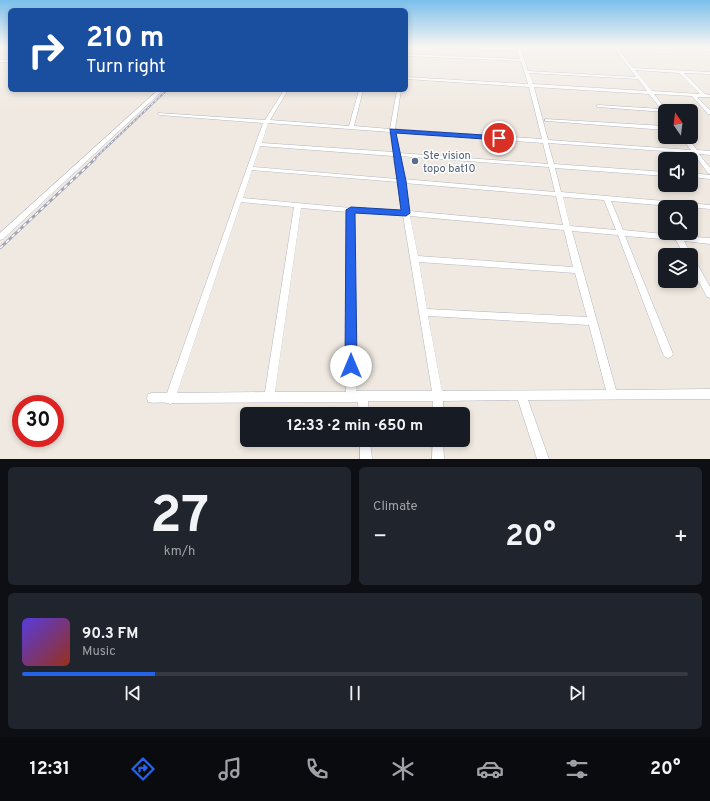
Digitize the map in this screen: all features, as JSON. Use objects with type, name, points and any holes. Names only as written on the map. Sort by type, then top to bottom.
[{"type":"street","points":[[525,68],[531,85],[591,321],[612,394]]},
{"type":"street","points":[[633,69],[710,73]]},
{"type":"street","points":[[633,69],[660,104]]},
{"type":"street","points":[[526,72],[640,78]]},
{"type":"street","points":[[681,72],[703,95]]},
{"type":"street","points":[[408,78],[710,96]]},
{"type":"street","points":[[0,237],[158,92]]},
{"type":"street","points":[[170,399],[266,122],[285,92]]},
{"type":"street","points":[[351,128],[360,92]]},
{"type":"street","points":[[399,92],[392,131],[424,312],[438,396],[438,407]]},
{"type":"street","points":[[693,95],[710,113]]},
{"type":"street","points":[[598,106],[658,110]]},
{"type":"street","points":[[160,114],[694,152]]},
{"type":"street","points":[[547,120],[658,128]]},
{"type":"street","points":[[258,144],[658,173]]},
{"type":"street","points":[[689,144],[694,152]]},
{"type":"street","points":[[698,152],[710,153]]},
{"type":"street","points":[[698,157],[710,172]]},
{"type":"street","points":[[250,168],[658,203]]},
{"type":"street","points":[[698,176],[710,177]]},
{"type":"street","points":[[607,198],[668,354]]},
{"type":"street","points":[[239,200],[351,210],[406,213],[567,229],[658,235]]},
{"type":"street","points":[[269,397],[298,205]]},
{"type":"street","points":[[698,206],[710,207]]},
{"type":"street","points":[[351,210],[351,397]]},
{"type":"street","points":[[698,239],[710,241]]},
{"type":"street","points":[[414,259],[578,270]]},
{"type":"street","points":[[698,269],[706,280],[710,295]]},
{"type":"street","points":[[424,312],[591,321]]},
{"type":"street","points":[[152,398],[710,394]]},
{"type":"street","points":[[521,395],[543,459]]},
{"type":"street","points":[[363,397],[364,407]]},
{"type":"street","points":[[365,447],[366,459]]},
{"type":"street","points":[[438,447],[438,459]]},
{"type":"railway","points":[[93,160],[165,92]]},
{"type":"railway","points":[[0,248],[95,159]]},
{"type":"place","name":"Ste vision topo bat10","points":[[415,161]]},
{"type":"route","points":[[351,366],[351,210],[406,213],[402,181],[392,131],[499,138]]}]
